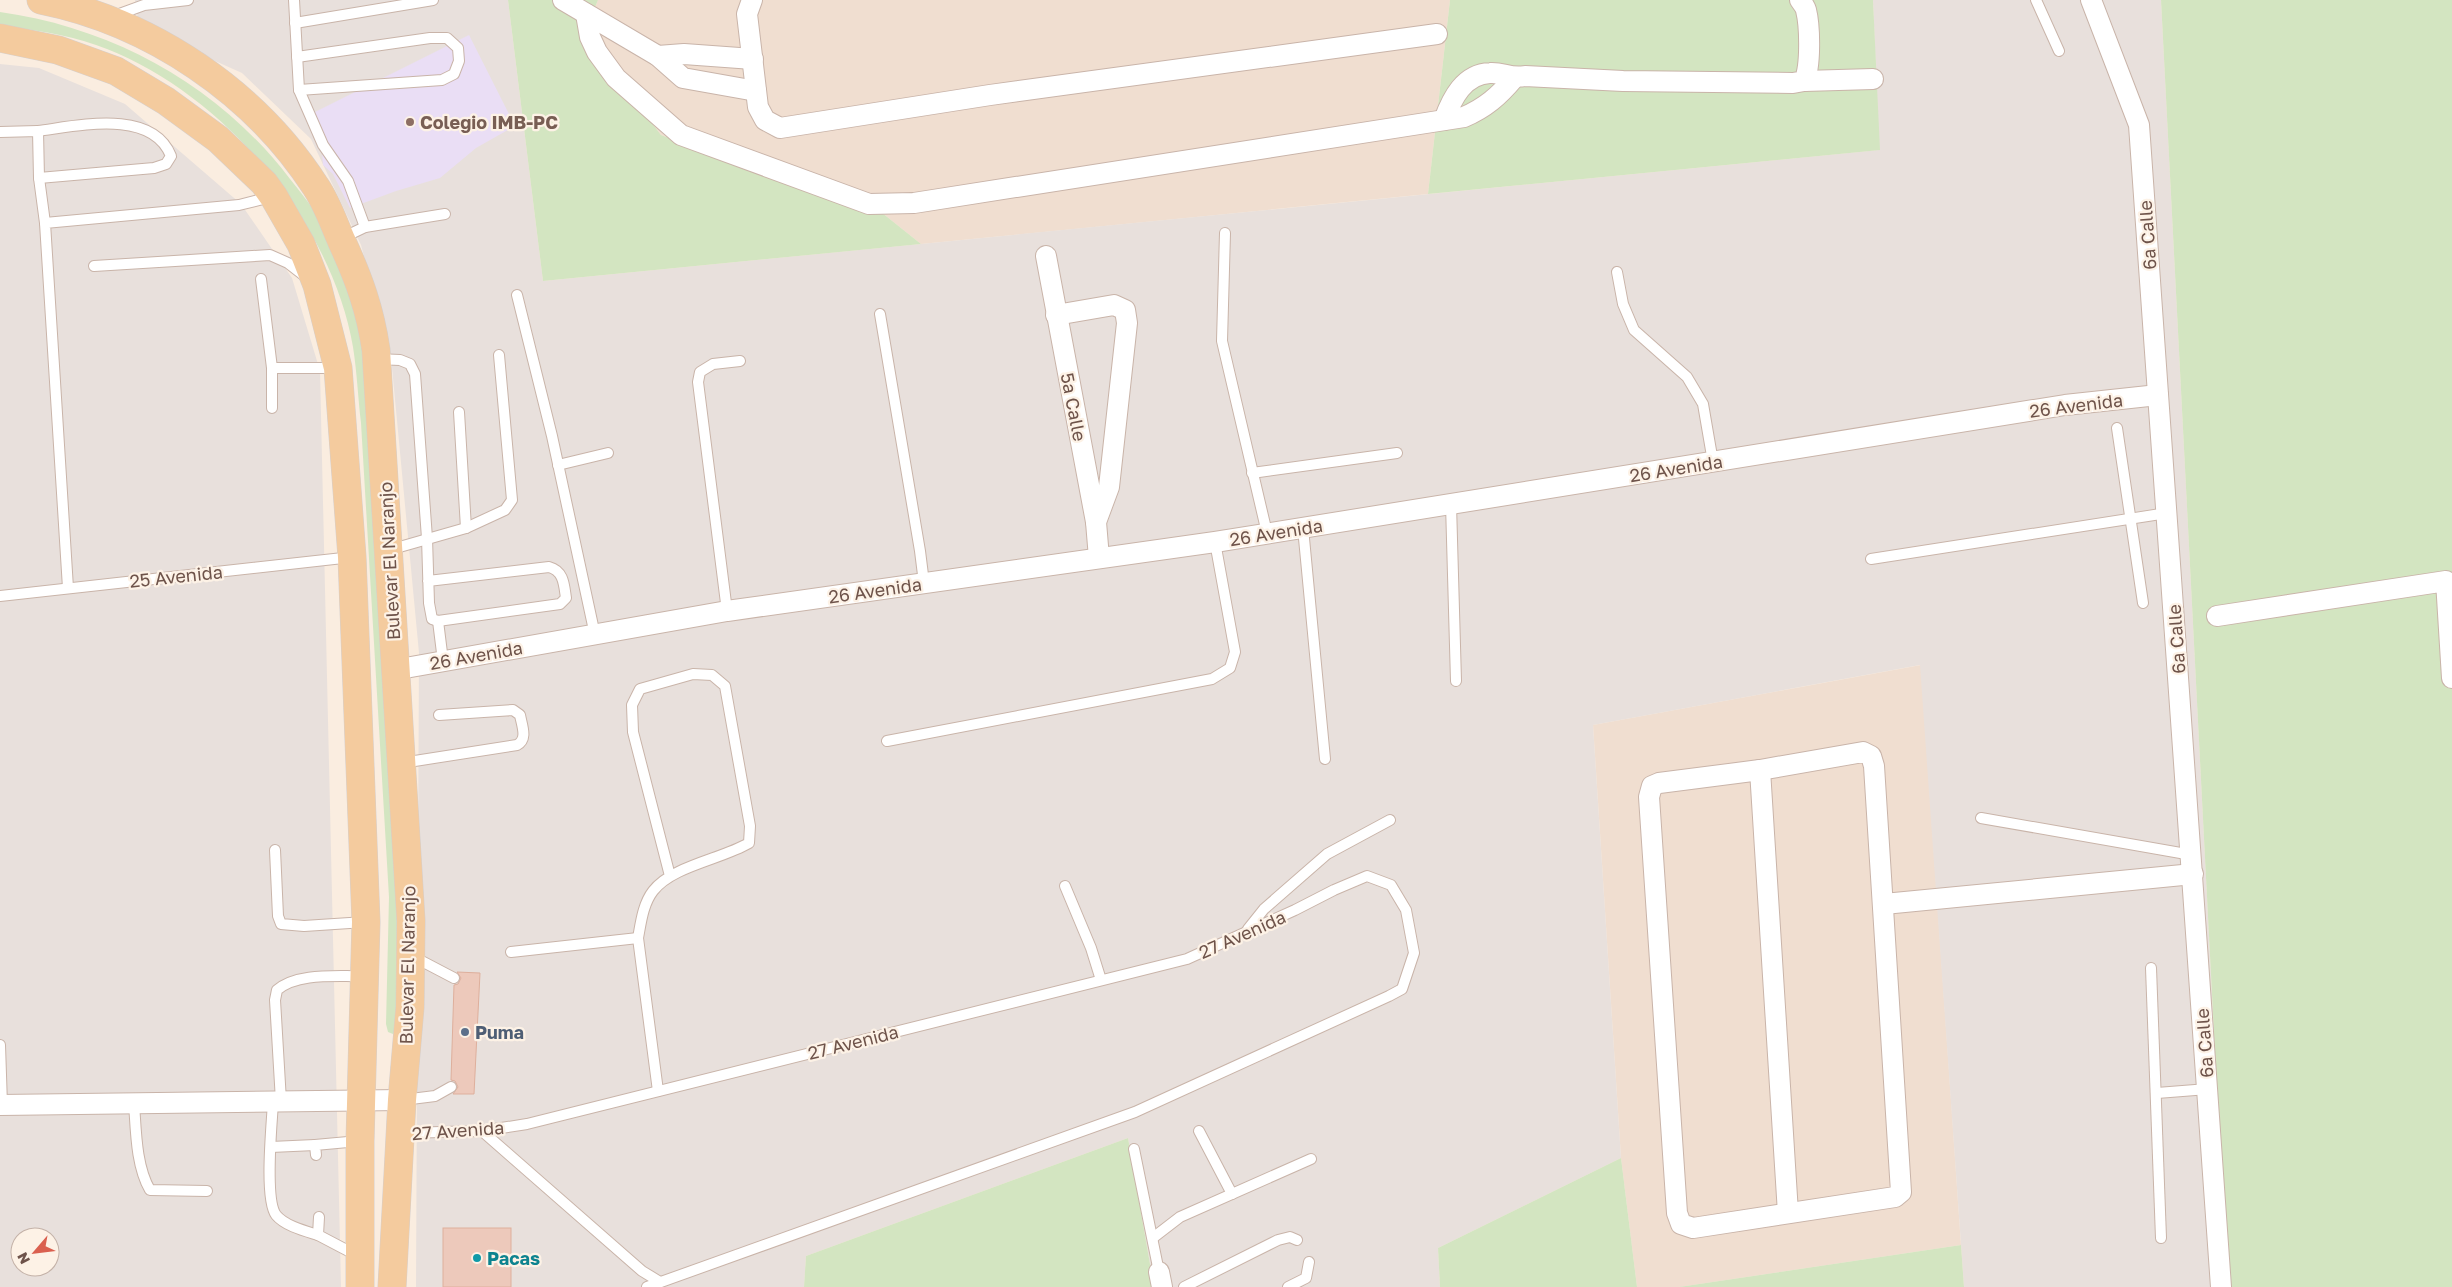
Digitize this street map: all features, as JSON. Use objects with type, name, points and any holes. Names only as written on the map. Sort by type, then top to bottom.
[{"type":"main road","name":"Bulevar El Naranjo","points":[[41,0],[74,3],[106,19],[135,30],[195,65],[249,107],[296,158],[317,188],[360,281],[371,315],[377,359],[394,670],[411,921],[410,1007],[402,1100],[392,1287]]},
{"type":"main road","name":"Bulevar El Naranjo","points":[[0,38],[58,50],[116,71],[166,101],[218,139],[264,183],[274,197],[301,244],[317,284],[338,368],[352,557],[366,922],[360,1141],[360,1287]]},
{"type":"street","points":[[563,0],[658,56],[683,78],[756,91]]},
{"type":"street","points":[[752,0],[747,14],[758,107],[765,120],[780,128],[990,95],[1437,34]]},
{"type":"street","points":[[1800,0],[1806,7],[1807,17],[1808,72],[1804,82]]},
{"type":"street","name":"6a Calle","points":[[2091,0],[2139,125],[2193,865],[2221,1287]]},
{"type":"street","points":[[586,14],[590,37],[597,52],[616,78],[681,135],[870,204],[889,206],[1464,117],[1483,109],[1514,78]]},
{"type":"street","points":[[658,56],[684,54],[753,59]]},
{"type":"street","points":[[1444,120],[1450,103],[1460,87],[1476,76],[1491,73],[1514,78],[1525,76],[1623,81],[1793,83],[1873,79]]},
{"type":"street","name":"5a Calle","points":[[1046,256],[1096,522],[1099,558]]},
{"type":"street","points":[[1056,315],[1114,305],[1125,310],[1127,323],[1109,487],[1096,522]]},
{"type":"street","name":"26 Avenida","points":[[394,670],[727,611],[1215,542],[2065,405],[2158,395]]},
{"type":"street","points":[[2217,616],[2446,582],[2452,678]]},
{"type":"street","points":[[1863,752],[1871,756],[1874,766],[1884,904],[1900,1192],[1895,1197],[1693,1228],[1681,1224],[1677,1213],[1649,797],[1652,786],[1658,783],[1760,770],[1863,752]]},
{"type":"street","points":[[1760,770],[1788,1213]]},
{"type":"street","points":[[1884,904],[2193,865]]},
{"type":"street","name":"27 Avenida","points":[[1,1105],[402,1100]]},
{"type":"lane","points":[[106,19],[144,5],[188,0]]},
{"type":"lane","points":[[294,0],[299,90],[323,145],[348,181],[365,227]]},
{"type":"lane","points":[[296,24],[433,0]]},
{"type":"lane","points":[[2048,0],[2037,2],[2060,51]]},
{"type":"lane","points":[[297,57],[430,38],[447,38],[458,48],[459,61],[454,74],[442,80],[299,90]]},
{"type":"lane","points":[[0,132],[38,131],[114,123],[140,127],[167,145],[171,156],[166,164],[154,168],[39,178]]},
{"type":"lane","points":[[38,131],[39,178],[46,223],[68,588]]},
{"type":"lane","points":[[46,223],[239,205],[274,197]]},
{"type":"lane","points":[[341,239],[365,227],[445,214]]},
{"type":"lane","points":[[1225,233],[1222,341],[1267,534]]},
{"type":"lane","points":[[94,266],[270,255],[288,264],[317,284]]},
{"type":"lane","points":[[1617,272],[1623,304],[1634,330],[1687,377],[1702,404],[1714,462]]},
{"type":"lane","points":[[261,279],[272,368],[272,408]]},
{"type":"lane","points":[[517,295],[558,465],[595,635]]},
{"type":"lane","points":[[880,314],[924,583]]},
{"type":"lane","points":[[388,550],[466,528],[505,510],[512,500],[499,355]]},
{"type":"lane","points":[[377,359],[400,360],[410,364],[415,374],[427,538],[428,581],[429,611],[432,619],[438,621],[560,604],[566,598],[561,574],[556,569],[549,567],[428,581]]},
{"type":"lane","points":[[727,611],[698,382],[700,372],[713,364],[740,361]]},
{"type":"lane","points":[[272,368],[338,368]]},
{"type":"lane","points":[[459,412],[466,528]]},
{"type":"lane","points":[[2116,428],[2143,603]]},
{"type":"lane","points":[[558,465],[608,453]]},
{"type":"lane","points":[[1252,473],[1397,453]]},
{"type":"lane","points":[[1450,504],[1456,681]]},
{"type":"lane","points":[[1871,558],[2167,514]]},
{"type":"lane","points":[[1303,528],[1325,759]]},
{"type":"lane","points":[[887,741],[1212,678],[1230,668],[1235,652],[1215,542]]},
{"type":"lane","name":"25 Avenida","points":[[0,596],[352,557]]},
{"type":"lane","points":[[438,621],[443,661]]},
{"type":"lane","points":[[658,1091],[638,938],[643,914],[653,891],[670,876],[737,850],[749,843],[750,826],[725,686],[712,675],[693,674],[640,690],[632,705],[633,732],[670,876]]},
{"type":"lane","points":[[401,763],[517,745],[522,742],[524,737],[520,715],[513,710],[439,715]]},
{"type":"lane","points":[[1981,818],[2193,865]]},
{"type":"lane","points":[[1246,932],[1264,909],[1327,854],[1390,820]]},
{"type":"lane","points":[[274,850],[278,916],[281,924],[304,926],[366,922]]},
{"type":"lane","name":"27 Avenida","points":[[401,1133],[482,1132],[527,1124],[1187,959],[1367,876],[1391,885],[1406,910],[1414,953],[1402,989],[1135,1112],[647,1287]]},
{"type":"lane","points":[[1065,886],[1091,948],[1101,980]]},
{"type":"lane","points":[[512,952],[638,938]]},
{"type":"lane","points":[[410,955],[454,978]]},
{"type":"lane","points":[[2151,968],[2161,1238]]},
{"type":"lane","points":[[360,1257],[318,1235],[296,1228],[276,1215],[271,1200],[271,1147],[277,1102],[275,1000],[277,990],[283,984],[294,981],[365,976]]},
{"type":"lane","points":[[0,1045],[1,1105]]},
{"type":"lane","points":[[402,1100],[435,1096],[451,1087]]},
{"type":"lane","points":[[2157,1094],[2208,1090]]},
{"type":"lane","points":[[134,1103],[140,1157],[145,1182],[150,1190],[206,1191]]},
{"type":"lane","points":[[1199,1131],[1232,1194]]},
{"type":"lane","points":[[482,1132],[642,1271],[660,1282]]},
{"type":"lane","points":[[271,1147],[316,1150],[360,1141]]},
{"type":"lane","points":[[1134,1148],[1154,1237],[1161,1280]]},
{"type":"lane","points":[[1154,1237],[1180,1217],[1311,1159]]},
{"type":"lane","points":[[318,1235],[319,1217]]},
{"type":"lane","points":[[1184,1287],[1278,1240],[1290,1236],[1297,1240]]},
{"type":"lane","points":[[1288,1287],[1306,1278],[1309,1262]]},
{"type":"shaded area","points":[[135,0],[508,0],[543,281],[1879,150],[1873,0],[2161,0],[2227,1287],[1964,1287],[1920,665],[1593,725],[1621,1158],[1438,1248],[1440,1287],[1154,1287],[1128,1138],[806,1256],[804,1287],[416,1287],[419,653],[391,357],[361,245],[311,139],[242,73],[139,27]]},
{"type":"shaded area","points":[[598,0],[1450,0],[1428,194],[921,244],[876,208],[742,165],[661,135],[584,34]]},
{"type":"shaded area","name":"Colegio IMB-PC","points":[[469,35],[515,126],[476,148],[440,178],[396,191],[350,208],[333,174],[323,165],[322,152],[305,117]]},
{"type":"shaded area","points":[[0,64],[39,68],[125,104],[241,204],[292,278],[320,371],[341,1287],[0,1287]]},
{"type":"shaded area","points":[[1921,665],[1961,1245],[1679,1287],[1637,1287],[1621,1158],[1593,725]]},
{"type":"green space","points":[[508,0],[598,0],[584,34],[661,135],[742,165],[876,208],[921,244],[543,281]]},
{"type":"green space","points":[[1450,0],[1873,0],[1880,150],[1428,194]]},
{"type":"green space","points":[[2161,0],[2452,0],[2452,1287],[2227,1287]]},
{"type":"green space","points":[[0,12],[43,20],[84,32],[124,48],[162,67],[198,90],[231,116],[262,146],[290,179],[313,209],[339,261],[356,316],[364,354],[397,894],[399,1019],[397,1029],[393,1034],[388,1032],[386,1024],[389,897],[361,423],[353,347],[341,299],[321,252],[294,207],[262,164],[226,126],[185,92],[141,65],[85,41],[0,25]]},
{"type":"green space","points":[[1128,1138],[1154,1287],[804,1287],[806,1256]]},
{"type":"green space","points":[[1621,1158],[1637,1287],[1440,1287],[1438,1248]]},
{"type":"green space","points":[[1961,1245],[1964,1287],[1679,1287]]},
{"type":"building","name":"Puma","points":[[457,972],[480,973],[474,1094],[453,1094],[458,1087],[455,1081],[451,1080],[454,985],[458,984],[461,978]]},
{"type":"building","name":"Pacas","points":[[443,1228],[511,1228],[511,1287],[443,1287]]},
{"type":"place","name":"Colegio IMB-PC","points":[[410,122]]},
{"type":"place","name":"Puma","points":[[465,1032]]},
{"type":"place","name":"Pacas","points":[[477,1258]]}]
